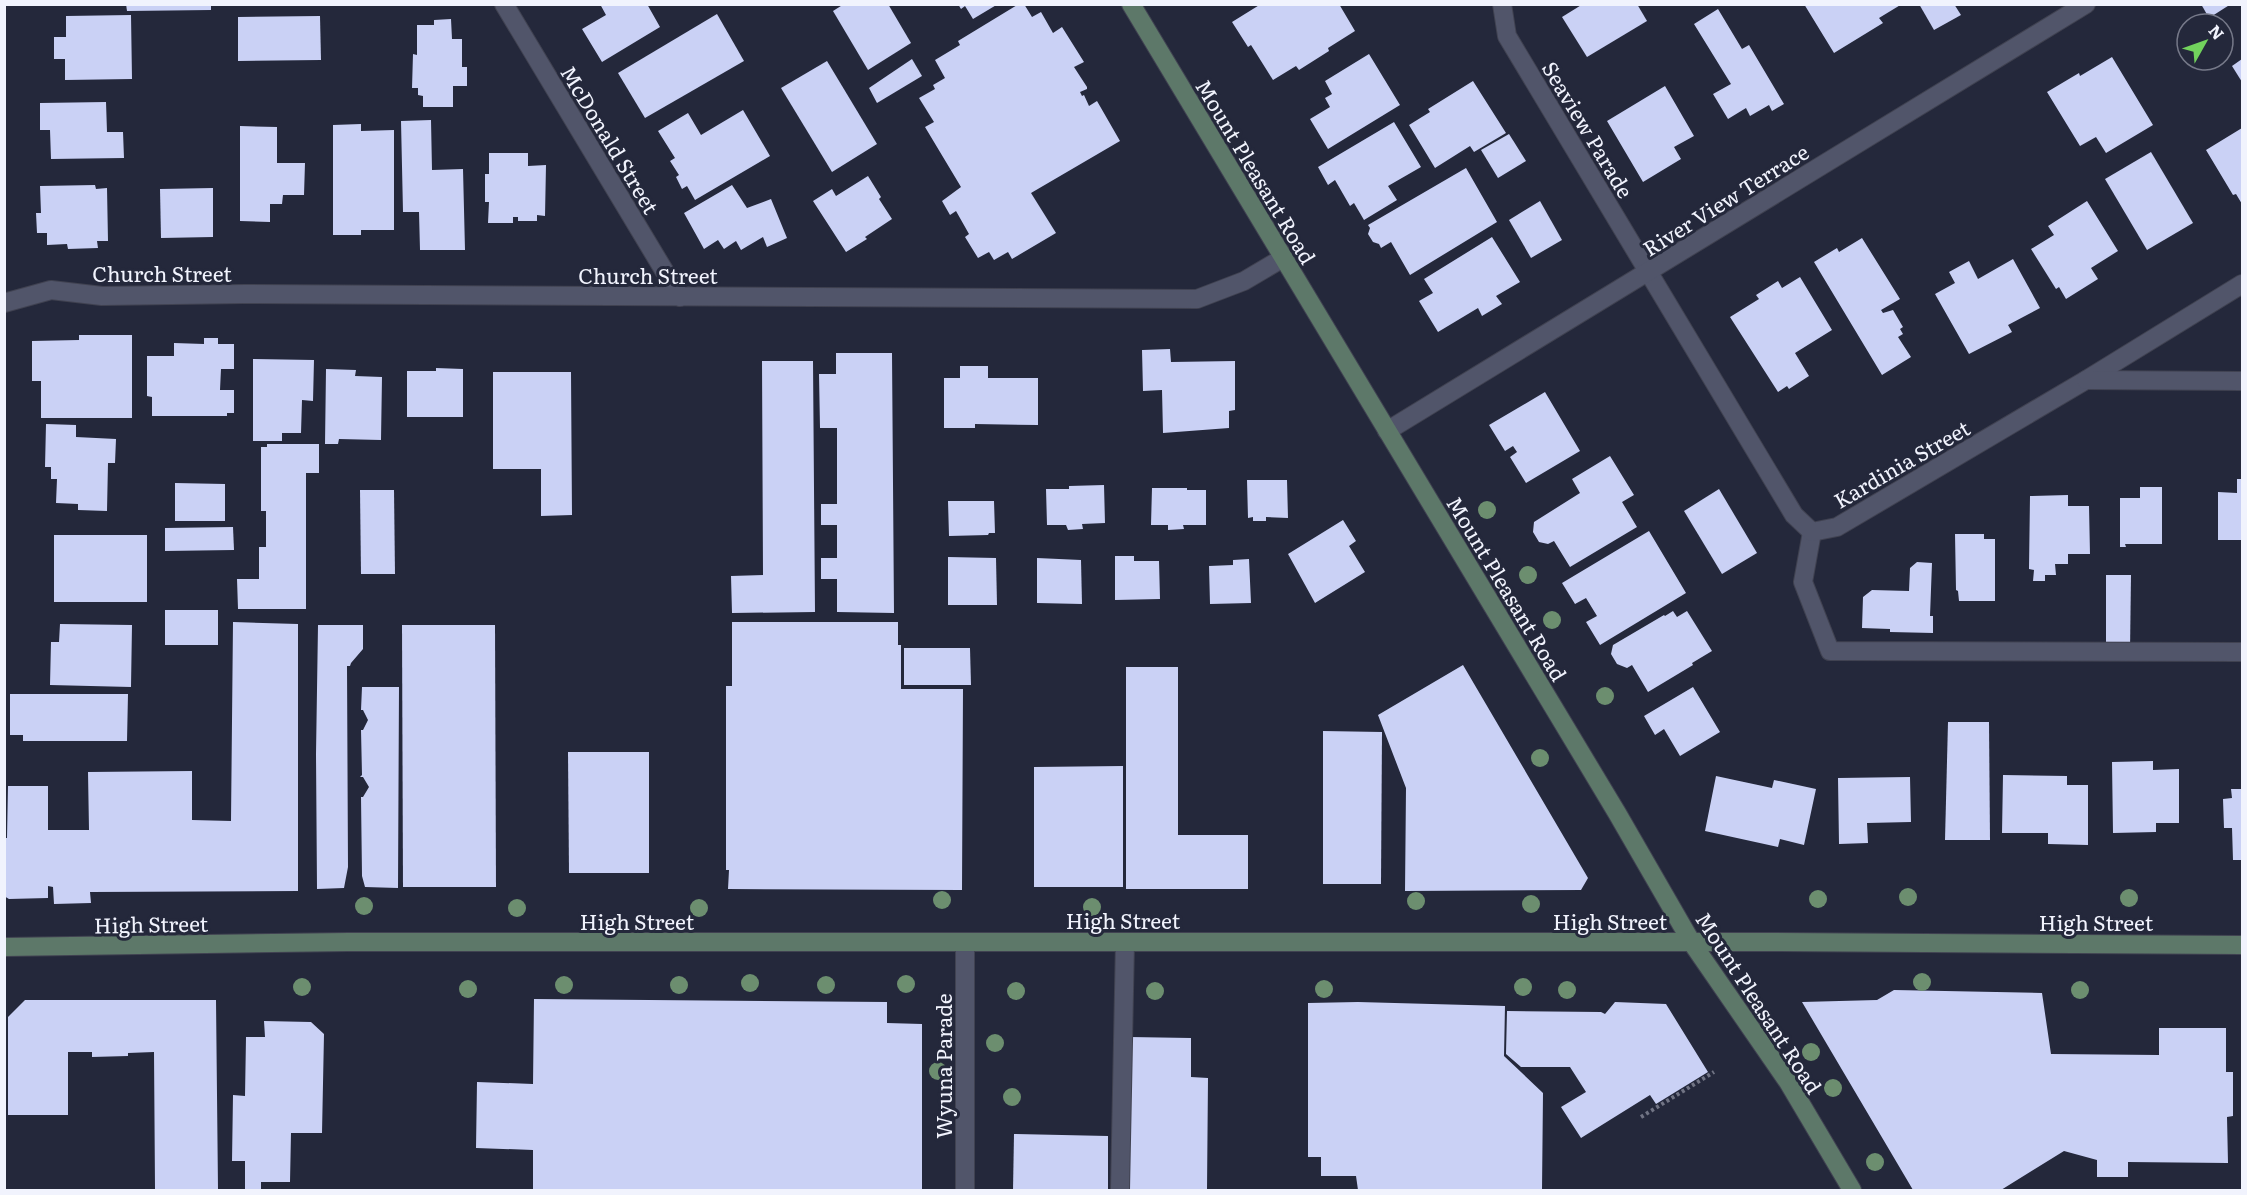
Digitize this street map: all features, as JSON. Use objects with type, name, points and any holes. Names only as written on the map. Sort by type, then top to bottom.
[{"type":"street","name":"McDonald Street","points":[[504,4],[680,297]]},
{"type":"street","name":"Mount Pleasant Road","points":[[1131,4],[1617,813],[1692,943],[1788,1083],[1852,1191]]},
{"type":"street","name":"Seaview Parade","points":[[1502,4],[1507,36],[1648,273]]},
{"type":"street","name":"River View Terrace","points":[[1387,431],[2086,4]]},
{"type":"street","name":"Church Street","points":[[4,303],[51,290],[102,296],[255,294],[1197,299],[1244,282],[1283,258]]},
{"type":"street","points":[[1648,273],[1794,515],[1812,532],[1803,582],[1830,651],[2242,652]]},
{"type":"street","name":"Kardinia Street","points":[[1812,532],[1837,527],[2086,380],[2242,284]]},
{"type":"street","points":[[2086,380],[2242,381]]},
{"type":"street","name":"High Street","points":[[4,947],[348,942],[2242,945]]},
{"type":"street","name":"Wyuna Parade","points":[[965,942],[965,1191]]},
{"type":"street","points":[[1120,1191],[1125,942]]},
{"type":"path","points":[[1641,1117],[1714,1072]]},
{"type":"building","points":[[126,4],[211,4],[211,10],[127,11]]},
{"type":"building","points":[[600,4],[647,4],[660,27],[602,62],[582,29],[606,15]]},
{"type":"building","points":[[844,4],[888,4],[911,43],[868,70],[833,11]]},
{"type":"building","points":[[958,4],[998,4],[973,19],[965,6],[961,9]]},
{"type":"building","points":[[1019,4],[1024,4],[1032,17],[1041,12],[1053,33],[1062,27],[1084,62],[1074,67],[1087,87],[1080,92],[1082,96],[1084,95],[1089,106],[1097,101],[1120,141],[1031,193],[1056,233],[1012,259],[1008,252],[994,260],[989,252],[978,258],[965,237],[969,234],[956,211],[950,215],[942,201],[961,187],[925,127],[934,122],[919,98],[935,89],[933,85],[945,78],[935,60],[960,45],[958,41]]},
{"type":"building","points":[[1261,4],[1339,4],[1355,31],[1299,70],[1296,66],[1273,80],[1251,45],[1248,47],[1232,22]]},
{"type":"building","points":[[1583,4],[1637,4],[1647,21],[1587,57],[1562,17]]},
{"type":"building","points":[[1804,4],[1902,4],[1879,18],[1883,23],[1834,53]]},
{"type":"building","points":[[1919,4],[1954,4],[1961,15],[1934,30]]},
{"type":"building","points":[[2201,4],[2231,4],[2218,12],[2206,12]]},
{"type":"building","points":[[1718,9],[1742,49],[1749,45],[1784,104],[1772,111],[1769,105],[1750,116],[1746,108],[1728,119],[1713,94],[1731,84],[1694,24]]},
{"type":"building","points":[[717,14],[744,61],[645,118],[618,73]]},
{"type":"building","points":[[131,15],[132,79],[65,80],[65,59],[54,59],[54,37],[66,37],[66,16]]},
{"type":"building","points":[[320,16],[321,60],[238,61],[238,17]]},
{"type":"building","points":[[451,19],[452,39],[462,39],[462,67],[467,67],[467,86],[453,86],[453,107],[423,107],[423,96],[418,95],[418,88],[412,88],[413,54],[417,55],[417,25],[434,25],[434,20]]},
{"type":"building","points":[[1369,54],[1400,105],[1328,149],[1310,119],[1330,107],[1325,98],[1332,94],[1325,81]]},
{"type":"building","points":[[2112,57],[2153,125],[2106,153],[2096,137],[2080,146],[2047,92]]},
{"type":"building","points":[[912,59],[922,76],[877,103],[869,88]]},
{"type":"building","points":[[2242,59],[2242,82],[2235,71],[2235,64]]},
{"type":"building","points":[[827,61],[877,144],[832,172],[781,88]]},
{"type":"building","points":[[1473,81],[1506,133],[1474,152],[1470,146],[1435,168],[1409,125],[1430,112],[1428,109]]},
{"type":"building","points":[[1665,86],[1694,136],[1674,147],[1681,159],[1643,182],[1607,121]]},
{"type":"building","points":[[106,102],[107,132],[123,132],[124,158],[51,159],[50,130],[40,130],[40,103]]},
{"type":"building","points":[[743,110],[770,156],[695,200],[687,186],[682,189],[676,177],[679,175],[670,161],[675,158],[658,131],[688,113],[701,135]]},
{"type":"building","points":[[431,120],[432,170],[463,169],[465,250],[420,250],[419,212],[403,212],[401,121]]},
{"type":"building","points":[[1394,122],[1421,167],[1388,186],[1397,200],[1364,220],[1354,203],[1350,206],[1335,180],[1328,185],[1318,167]]},
{"type":"building","points":[[361,124],[361,131],[394,130],[394,230],[361,230],[361,235],[333,235],[333,125]]},
{"type":"building","points":[[240,126],[277,127],[277,163],[305,163],[304,195],[283,195],[282,204],[270,204],[270,222],[240,221]]},
{"type":"building","points":[[2242,128],[2242,204],[2236,194],[2233,195],[2206,150]]},
{"type":"building","points":[[1509,134],[1526,161],[1498,178],[1481,150]]},
{"type":"building","points":[[2151,152],[2193,223],[2147,250],[2105,179]]},
{"type":"building","points":[[489,153],[528,153],[528,166],[546,165],[545,216],[537,215],[537,221],[518,221],[518,217],[513,217],[513,223],[488,223],[489,202],[485,202],[485,174],[489,174]]},
{"type":"building","points":[[1466,168],[1497,222],[1410,275],[1391,242],[1381,248],[1379,244],[1373,242],[1368,234],[1370,228],[1368,225]]},
{"type":"building","points":[[868,176],[892,219],[846,252],[813,201],[832,189],[836,196]]},
{"type":"building","points":[[95,185],[96,189],[107,188],[108,241],[97,241],[98,248],[68,249],[67,244],[47,245],[47,233],[37,233],[36,213],[41,213],[40,186]]},
{"type":"building","points":[[732,185],[747,208],[771,199],[787,238],[767,247],[763,237],[741,250],[736,241],[724,249],[718,240],[704,249],[684,213]]},
{"type":"building","points":[[213,188],[213,237],[161,238],[160,189]]},
{"type":"building","points":[[1540,201],[1562,240],[1531,258],[1509,220]]},
{"type":"building","points":[[2087,201],[2118,251],[2091,268],[2098,279],[2066,299],[2059,287],[2056,289],[2031,249],[2054,235],[2048,226]]},
{"type":"building","points":[[1492,237],[1520,282],[1496,296],[1502,304],[1482,316],[1478,308],[1438,332],[1419,301],[1433,293],[1424,279]]},
{"type":"building","points":[[1862,238],[1900,299],[1881,310],[1883,313],[1893,310],[1903,327],[1900,329],[1903,334],[1898,337],[1911,357],[1882,375],[1814,262],[1837,248],[1839,252]]},
{"type":"building","points":[[2013,259],[2040,308],[2008,325],[2012,332],[1969,354],[1935,294],[1955,283],[1949,272],[1969,261],[1978,279]]},
{"type":"building","points":[[1800,277],[1832,330],[1795,353],[1809,376],[1789,389],[1787,386],[1778,392],[1730,317],[1759,299],[1756,295],[1778,281],[1782,288]]},
{"type":"building","points":[[79,335],[132,335],[132,418],[41,418],[41,381],[32,381],[32,341],[79,340]]},
{"type":"building","points":[[204,338],[218,338],[218,344],[234,344],[234,369],[221,369],[220,390],[234,390],[234,413],[227,413],[227,416],[152,416],[152,397],[147,396],[147,356],[174,356],[174,343],[204,344]]},
{"type":"building","points":[[1170,349],[1171,362],[1235,361],[1235,410],[1229,411],[1229,428],[1163,433],[1162,390],[1143,391],[1142,350]]},
{"type":"building","points":[[836,353],[892,353],[894,613],[837,612],[837,579],[821,579],[821,558],[837,558],[837,525],[821,525],[821,504],[837,504],[837,428],[820,428],[819,374],[836,374]]},
{"type":"building","points":[[253,359],[314,360],[313,401],[302,400],[301,433],[282,433],[282,441],[253,441]]},
{"type":"building","points":[[762,361],[813,361],[815,612],[732,613],[731,576],[763,575]]},
{"type":"building","points":[[960,366],[988,366],[988,378],[1038,378],[1038,425],[975,424],[975,428],[944,428],[944,378],[960,378]]},
{"type":"building","points":[[436,368],[463,369],[463,417],[407,417],[407,371],[436,371]]},
{"type":"building","points":[[326,369],[356,370],[355,376],[382,377],[381,440],[339,439],[338,444],[325,444]]},
{"type":"building","points":[[493,372],[571,372],[572,515],[541,516],[541,469],[493,469]]},
{"type":"building","points":[[1545,392],[1580,451],[1526,483],[1510,457],[1517,452],[1513,446],[1505,451],[1489,425]]},
{"type":"building","points":[[46,424],[76,425],[76,437],[116,439],[115,463],[108,463],[107,511],[78,510],[78,504],[56,503],[57,479],[51,479],[51,467],[45,467]]},
{"type":"building","points":[[267,444],[319,444],[319,473],[306,473],[306,609],[238,609],[237,579],[259,579],[259,547],[266,547],[266,511],[261,511],[261,447],[267,447]]},
{"type":"building","points":[[1610,456],[1634,495],[1622,502],[1637,527],[1570,567],[1554,541],[1548,544],[1539,542],[1533,532],[1534,522],[1580,493],[1572,479]]},
{"type":"building","points":[[2237,479],[2242,479],[2242,540],[2218,540],[2218,492],[2237,493]]},
{"type":"building","points":[[1247,480],[1287,480],[1288,518],[1266,517],[1266,521],[1253,521],[1253,517],[1248,518]]},
{"type":"building","points":[[175,483],[225,484],[225,521],[175,521]]},
{"type":"building","points":[[1104,485],[1105,523],[1082,524],[1083,529],[1068,530],[1066,525],[1047,525],[1046,489]]},
{"type":"building","points":[[2140,487],[2162,487],[2162,544],[2125,544],[2126,547],[2120,547],[2120,498],[2140,498]]},
{"type":"building","points":[[1152,488],[1206,490],[1206,525],[1183,525],[1184,529],[1168,530],[1168,525],[1151,525]]},
{"type":"building","points":[[1719,489],[1757,553],[1722,574],[1684,511]]},
{"type":"building","points":[[360,490],[394,490],[395,574],[361,574]]},
{"type":"building","points":[[2068,495],[2068,506],[2089,506],[2090,554],[2068,554],[2068,564],[2055,564],[2056,575],[2045,575],[2045,581],[2033,581],[2034,570],[2029,569],[2030,496]]},
{"type":"building","points":[[948,501],[994,501],[995,533],[949,536]]},
{"type":"building","points":[[1343,520],[1356,541],[1349,546],[1365,572],[1315,603],[1288,554]]},
{"type":"building","points":[[233,527],[234,550],[165,551],[165,528]]},
{"type":"building","points":[[1649,531],[1686,593],[1600,645],[1586,622],[1597,616],[1586,598],[1575,604],[1562,583]]},
{"type":"building","points":[[1955,534],[1984,534],[1984,539],[1995,539],[1995,601],[1959,601],[1956,590]]},
{"type":"building","points":[[54,535],[147,535],[147,602],[54,602]]},
{"type":"building","points":[[1115,556],[1134,556],[1134,561],[1159,561],[1160,599],[1115,600]]},
{"type":"building","points":[[948,557],[996,558],[997,605],[948,605]]},
{"type":"building","points":[[1037,558],[1081,560],[1082,604],[1037,603]]},
{"type":"building","points":[[1249,559],[1251,603],[1210,604],[1209,566],[1233,565],[1233,560]]},
{"type":"building","points":[[1917,562],[1932,563],[1930,616],[1933,616],[1933,633],[1890,632],[1890,629],[1862,628],[1863,597],[1872,590],[1909,591],[1910,568]]},
{"type":"building","points":[[2106,575],[2131,575],[2130,651],[2106,651]]},
{"type":"building","points":[[165,610],[218,610],[218,645],[165,645]]},
{"type":"building","points":[[1673,611],[1677,617],[1687,611],[1712,651],[1648,692],[1632,665],[1627,668],[1617,664],[1611,654],[1613,645]]},
{"type":"building","points":[[233,622],[298,624],[298,891],[90,892],[91,903],[54,904],[53,887],[48,886],[48,898],[9,899],[4,896],[4,838],[7,838],[8,786],[48,786],[48,830],[89,830],[88,772],[192,771],[192,820],[231,821]]},
{"type":"building","points":[[732,622],[898,622],[898,645],[901,645],[901,689],[963,689],[962,890],[728,889],[729,870],[726,870],[726,686],[732,686]]},
{"type":"building","points":[[60,624],[132,625],[131,687],[50,685],[51,642],[59,642]]},
{"type":"building","points":[[318,625],[363,625],[363,649],[350,666],[347,666],[348,867],[344,888],[317,889]]},
{"type":"building","points":[[402,625],[495,625],[496,887],[403,887]]},
{"type":"building","points":[[904,648],[970,648],[971,685],[904,685]]},
{"type":"building","points":[[1463,665],[1588,878],[1581,890],[1405,891],[1406,788],[1378,715]]},
{"type":"building","points":[[1126,667],[1178,667],[1178,835],[1248,835],[1248,889],[1126,889]]},
{"type":"building","points":[[362,687],[399,687],[398,888],[365,887],[362,876],[361,797],[369,787],[363,777],[360,777],[362,775],[361,730],[368,720],[361,710]]},
{"type":"building","points":[[1693,687],[1720,732],[1680,756],[1664,729],[1655,735],[1644,716]]},
{"type":"building","points":[[10,694],[128,694],[127,741],[23,741],[23,735],[10,735]]},
{"type":"building","points":[[1948,722],[1989,722],[1990,840],[1945,840]]},
{"type":"building","points":[[1323,731],[1382,732],[1381,884],[1323,884]]},
{"type":"building","points":[[568,752],[649,752],[649,873],[569,873]]},
{"type":"building","points":[[2153,761],[2153,770],[2179,769],[2179,823],[2156,823],[2156,832],[2113,833],[2112,762]]},
{"type":"building","points":[[1123,766],[1123,887],[1034,887],[1034,767]]},
{"type":"building","points":[[2003,775],[2067,776],[2067,785],[2088,785],[2088,845],[2048,844],[2048,833],[2002,833]]},
{"type":"building","points":[[1716,776],[1772,788],[1774,780],[1816,789],[1804,845],[1780,839],[1778,847],[1705,831]]},
{"type":"building","points":[[1910,777],[1911,822],[1867,823],[1868,843],[1839,844],[1838,778]]},
{"type":"building","points":[[2231,789],[2242,789],[2242,860],[2233,860],[2232,828],[2224,828],[2223,799],[2232,798]]},
{"type":"building","points":[[1894,990],[2042,993],[2051,1054],[2159,1055],[2159,1028],[2226,1028],[2226,1072],[2233,1072],[2233,1116],[2227,1117],[2228,1163],[2128,1162],[2128,1177],[2097,1177],[2097,1160],[2064,1151],[2001,1190],[1913,1190],[1802,1002],[1877,1000]]},
{"type":"building","points":[[534,999],[887,1002],[887,1023],[922,1024],[922,1190],[533,1190],[533,1150],[476,1148],[477,1082],[533,1084]]},
{"type":"building","points":[[25,1000],[216,1000],[218,1189],[155,1189],[154,1052],[128,1053],[128,1056],[92,1057],[92,1052],[68,1052],[68,1115],[8,1115],[8,1017]]},
{"type":"building","points":[[1615,1002],[1666,1004],[1708,1072],[1656,1104],[1650,1095],[1581,1138],[1561,1107],[1586,1092],[1570,1067],[1521,1067],[1506,1054],[1507,1011],[1601,1012],[1605,1014]]},
{"type":"building","points":[[1308,1003],[1505,1006],[1504,1056],[1543,1093],[1542,1190],[1358,1190],[1356,1176],[1321,1176],[1321,1157],[1308,1157]]},
{"type":"building","points":[[264,1021],[311,1022],[324,1034],[322,1133],[291,1133],[290,1182],[261,1182],[261,1190],[245,1190],[245,1161],[232,1161],[233,1095],[245,1096],[246,1037],[265,1037]]},
{"type":"building","points":[[1130,1037],[1191,1038],[1191,1077],[1208,1078],[1207,1190],[1129,1190]]},
{"type":"building","points":[[1014,1134],[1108,1136],[1108,1190],[1013,1190]]}]
